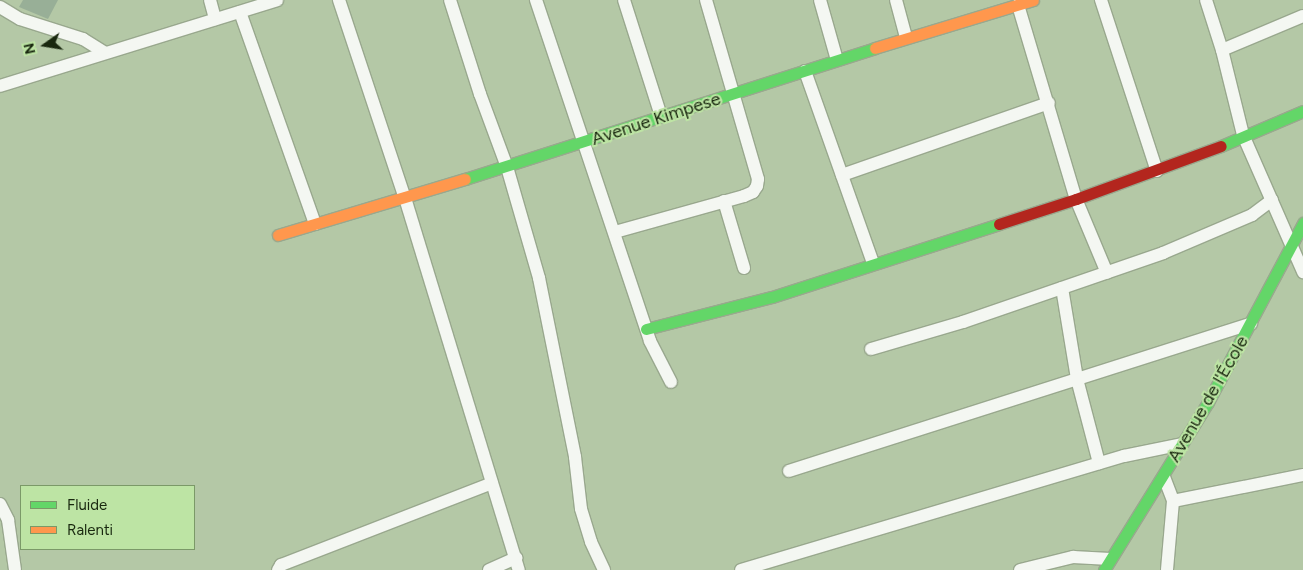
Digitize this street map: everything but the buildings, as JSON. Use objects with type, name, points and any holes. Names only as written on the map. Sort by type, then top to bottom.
[{"type":"street","points":[[210,0],[215,19]]},
{"type":"street","points":[[0,86],[276,0]]},
{"type":"street","points":[[338,0],[405,198],[517,564],[489,570]]},
{"type":"street","points":[[450,0],[480,94],[507,167],[539,278],[574,457],[581,509],[591,542],[604,570]]},
{"type":"street","points":[[536,0],[650,341],[671,382]]},
{"type":"street","points":[[624,0],[661,116]]},
{"type":"street","points":[[615,232],[753,192],[757,186],[758,179],[735,94],[706,0]]},
{"type":"street","points":[[820,0],[837,60]]},
{"type":"street","points":[[896,0],[906,38]]},
{"type":"street","name":"Avenue Kimpese","points":[[278,235],[507,167],[906,38],[1033,0]]},
{"type":"street","points":[[1101,0],[1156,170]]},
{"type":"street","points":[[1206,0],[1222,50],[1243,135],[1303,272]]},
{"type":"street","points":[[1018,5],[1049,103],[1076,199],[1107,274]]},
{"type":"street","points":[[0,7],[20,19],[83,39],[105,53]]},
{"type":"street","points":[[240,12],[315,224]]},
{"type":"street","points":[[1222,50],[1303,16]]},
{"type":"street","points":[[805,71],[873,263]]},
{"type":"street","points":[[842,175],[1049,103]]},
{"type":"street","points":[[646,329],[772,297],[1076,199],[1199,156],[1303,110]]},
{"type":"street","points":[[871,349],[963,322],[1107,274],[1224,228],[1252,215],[1272,200]]},
{"type":"street","points":[[724,201],[744,268]]},
{"type":"street","name":"Avenue de l'École","points":[[1107,564],[1164,476],[1208,402],[1292,247],[1303,223]]},
{"type":"street","points":[[1062,288],[1077,379],[1099,463]]},
{"type":"street","points":[[789,471],[1251,324]]},
{"type":"street","points":[[741,570],[1099,463],[1182,444]]},
{"type":"street","points":[[1173,501],[1303,475]]},
{"type":"street","points":[[1164,476],[1173,501],[1166,570]]},
{"type":"street","points":[[278,570],[281,565],[492,483]]},
{"type":"street","points":[[0,504],[8,520],[16,570]]},
{"type":"street","points":[[1020,570],[1073,557],[1107,564]]},
{"type":"traffic: fast","points":[[465,179],[875,48]]},
{"type":"traffic: fast","points":[[1221,146],[1303,111]]},
{"type":"traffic: fast","points":[[1104,570],[1208,402],[1303,223]]},
{"type":"traffic: fast","points":[[646,329],[772,297],[999,224]]},
{"type":"traffic: slow","points":[[875,48],[1033,0]]},
{"type":"traffic: slow","points":[[278,235],[465,179]]},
{"type":"traffic: jam","points":[[999,224],[1076,199],[1221,146]]}]
